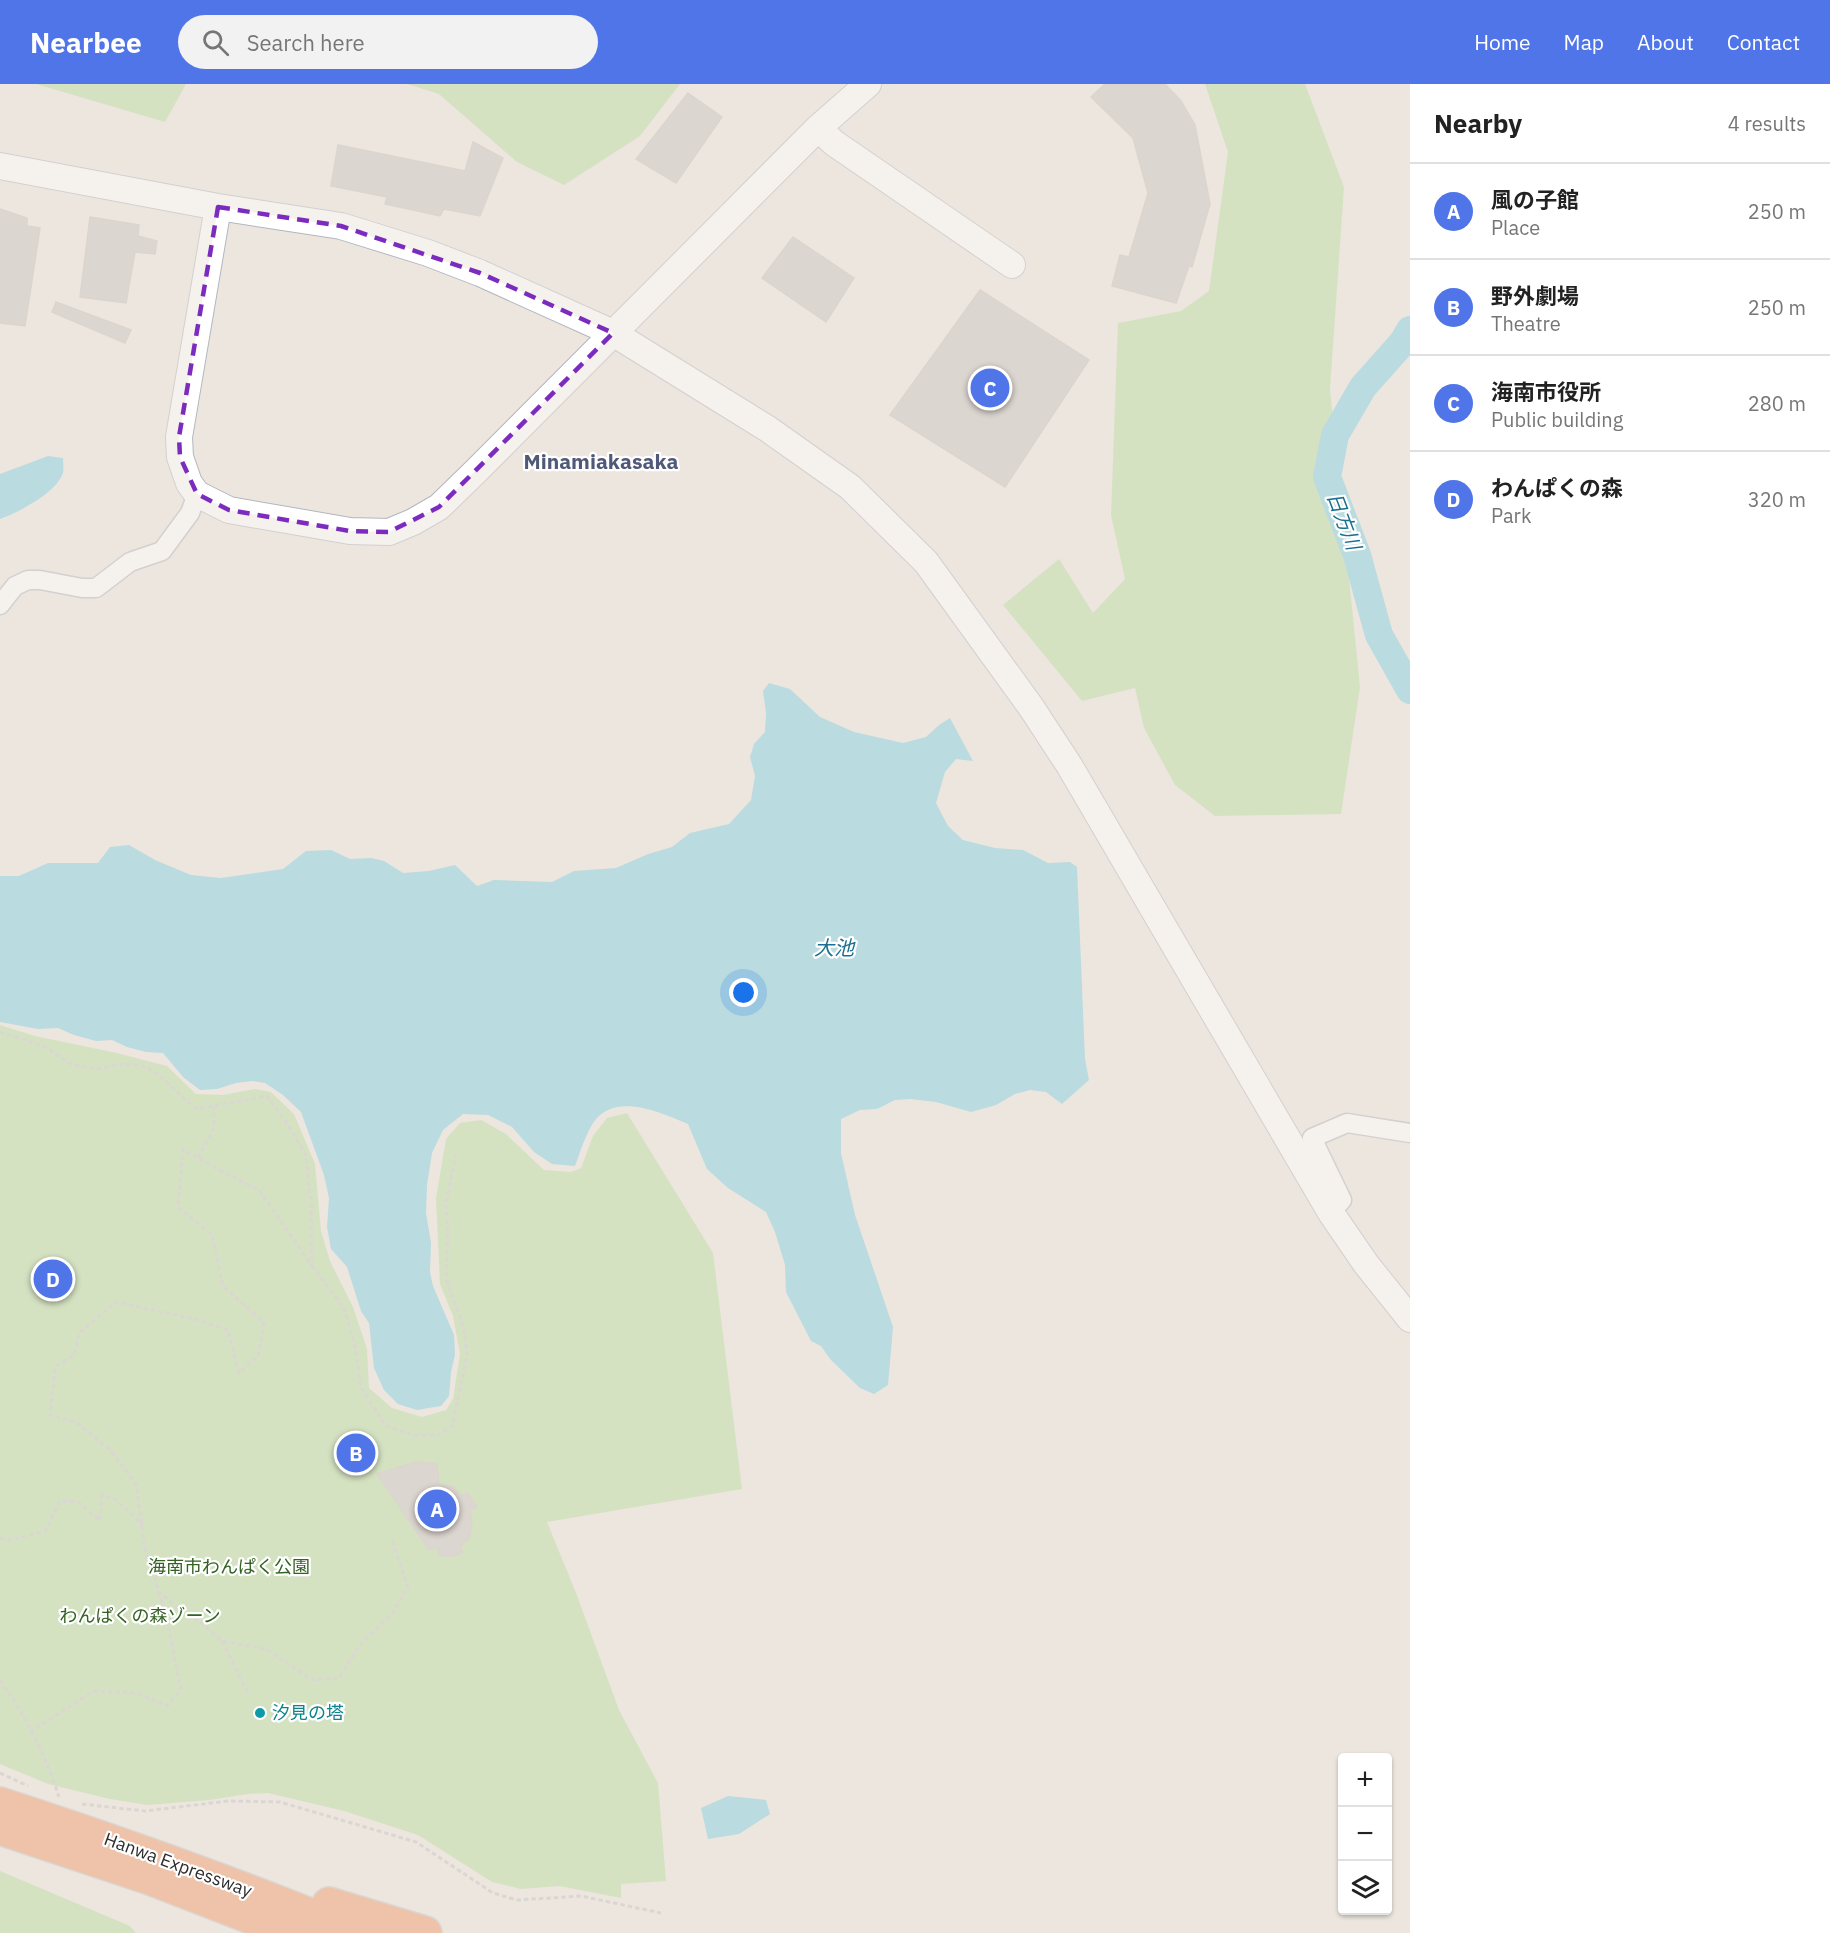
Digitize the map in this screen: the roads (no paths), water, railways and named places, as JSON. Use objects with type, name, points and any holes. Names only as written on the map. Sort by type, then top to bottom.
[{"type":"highway","name":"Hanwa Expressway","points":[[0,1803],[153,1867],[292,1933]]},
{"type":"highway","name":"Hanwa Expressway","points":[[0,1828],[261,1895],[354,1933]]},
{"type":"highway","points":[[153,1867],[192,1899],[273,1933]]},
{"type":"highway","points":[[153,1867],[425,1933]]},
{"type":"street","points":[[218,207],[179,437],[180,457],[189,483],[197,494],[229,510],[350,531],[389,532],[414,522],[439,507],[818,128],[868,84]]},
{"type":"street","points":[[818,128],[834,143],[1012,265]]},
{"type":"street","points":[[0,166],[218,207],[341,226],[428,253],[480,273],[613,333],[768,429],[850,487],[926,562],[1031,707],[1069,765],[1331,1213],[1366,1264],[1410,1319]]},
{"type":"street","points":[[0,605],[15,586],[28,580],[40,579],[82,588],[96,588],[130,562],[162,552],[189,513],[197,494]]},
{"type":"street","points":[[1331,1213],[1342,1200],[1312,1138],[1347,1123],[1410,1133]]},
{"type":"water","points":[[48,456],[63,458],[63,471],[53,488],[36,501],[0,519],[0,474]]},
{"type":"water","name":"大池","points":[[769,683],[790,689],[820,717],[854,732],[903,743],[926,737],[950,718],[973,761],[956,759],[945,772],[936,803],[948,826],[963,840],[995,848],[1023,850],[1048,863],[1070,862],[1077,867],[1085,1059],[1089,1080],[1062,1104],[1046,1092],[1030,1090],[1015,1094],[996,1105],[971,1112],[936,1102],[910,1099],[895,1100],[877,1109],[860,1110],[841,1119],[841,1153],[855,1215],[893,1327],[888,1385],[874,1394],[860,1388],[831,1360],[821,1346],[811,1341],[786,1292],[785,1265],[766,1212],[728,1188],[707,1169],[688,1124],[652,1110],[626,1106],[602,1113],[593,1123],[575,1166],[552,1164],[534,1152],[512,1127],[488,1115],[463,1114],[443,1130],[432,1153],[426,1213],[431,1243],[430,1272],[433,1286],[454,1335],[455,1355],[449,1396],[441,1406],[417,1410],[398,1404],[384,1390],[374,1368],[369,1323],[361,1311],[347,1267],[331,1249],[327,1227],[329,1198],[324,1175],[301,1112],[283,1095],[265,1083],[252,1081],[217,1089],[200,1090],[183,1077],[163,1053],[146,1052],[112,1040],[96,1041],[58,1028],[38,1029],[0,1022],[0,876],[19,876],[48,863],[98,863],[110,847],[129,845],[155,860],[191,875],[221,878],[283,869],[306,851],[331,850],[350,859],[371,858],[384,861],[403,873],[429,871],[455,865],[477,886],[494,880],[552,882],[574,871],[616,868],[648,854],[672,847],[690,833],[729,824],[751,800],[755,776],[750,757],[754,744],[765,732],[766,713],[763,691]]},
{"type":"water","points":[[728,1796],[766,1800],[770,1814],[739,1834],[708,1839],[701,1808]]},
{"type":"waterway","name":"日方川","points":[[1410,330],[1403,342],[1363,387],[1335,435],[1327,477],[1357,555],[1379,635],[1410,690]]},
{"type":"place","name":"海南市役所","points":[[990,388]]},
{"type":"place","name":"わんぱくの森","points":[[53,1279]]},
{"type":"place","name":"野外劇場","points":[[356,1453]]},
{"type":"place","name":"風の子館","points":[[437,1509]]},
{"type":"place","name":"汐見の塔","points":[[260,1713]]},
{"type":"district","name":"Minamiakasaka","points":[[601,462]]},
{"type":"park label","name":"海南市わんぱく公園","points":[[229,1567]]},
{"type":"park label","name":"わんぱくの森ゾーン","points":[[140,1616]]}]
